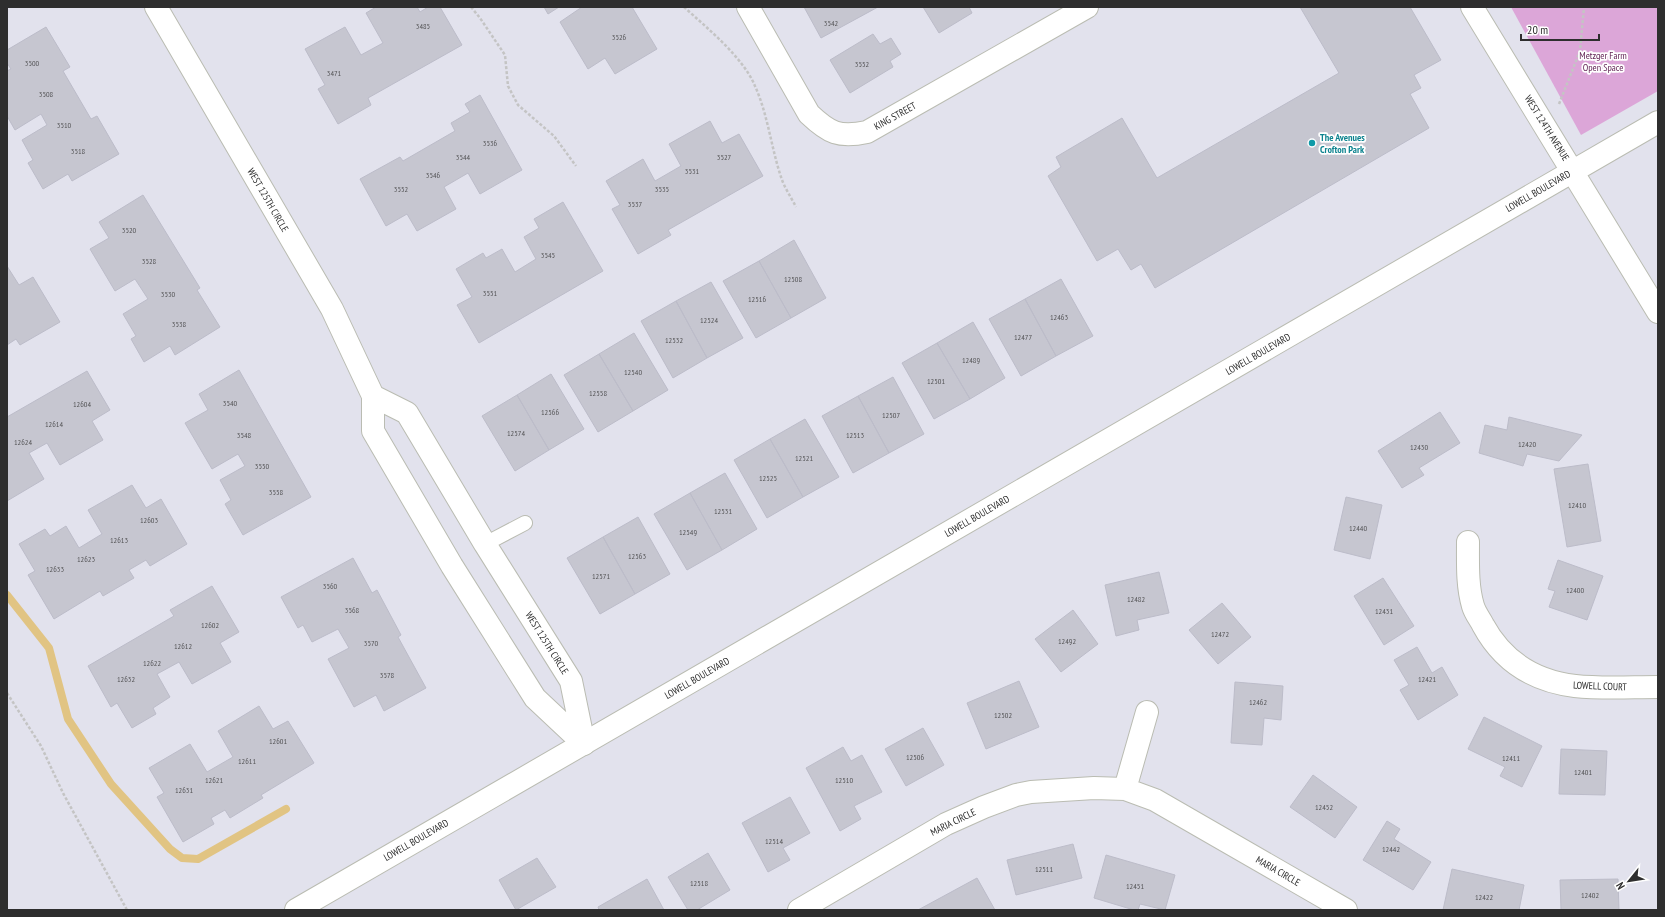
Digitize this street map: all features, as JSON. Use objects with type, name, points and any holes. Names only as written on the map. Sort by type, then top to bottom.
[{"type":"street","name":"WEST 125TH CIRCLE","points":[[156,7],[332,309],[373,396],[373,431],[452,566],[534,698],[584,744]]},
{"type":"street","name":"KING STREET","points":[[748,7],[809,114],[823,128],[838,134],[851,135],[867,132],[1087,7]]},
{"type":"street","name":"WEST 124TH AVENUE","points":[[1472,7],[1658,312]]},
{"type":"street","name":"LOWELL BOULEVARD","points":[[296,910],[1658,122]]},
{"type":"street","name":"WEST 125TH CIRCLE","points":[[373,396],[407,413],[485,544],[571,681],[584,744]]},
{"type":"street","name":"LOWELL COURT","points":[[1468,542],[1468,577],[1473,607],[1488,635],[1501,652],[1517,666],[1547,681],[1576,686],[1658,687]]},
{"type":"street","points":[[1125,789],[1147,712]]},
{"type":"street","name":"MARIA CIRCLE","points":[[798,910],[946,824],[984,806],[1032,792],[1094,788],[1125,789],[1156,800],[1346,910]]},
{"type":"lane","points":[[485,544],[525,523]]},
{"type":"path","points":[[471,7],[504,55],[508,86],[518,105],[554,136],[576,166]]},
{"type":"path","points":[[684,7],[717,36],[746,71],[755,85],[766,118],[781,178],[796,207]]},
{"type":"path","points":[[1559,104],[1580,51],[1584,7]]},
{"type":"path","points":[[7,693],[41,746],[63,793],[127,910]]},
{"type":"green space","name":"Metzger Farm Open Space","points":[[1511,7],[1658,7],[1658,91],[1581,135]]},
{"type":"building","points":[[376,7],[417,7],[420,12],[428,7],[440,7],[462,45],[368,98],[371,105],[338,124],[318,89],[325,85],[305,49],[345,27],[361,55],[383,43],[366,13]]},
{"type":"building","points":[[544,7],[559,7],[548,14]]},
{"type":"building","points":[[582,7],[632,7],[657,49],[615,74],[605,58],[588,69],[560,22]]},
{"type":"building","points":[[804,7],[878,7],[821,38]]},
{"type":"building","points":[[923,7],[969,7],[972,13],[939,33]]},
{"type":"building","name":"The Avenues Crofton Park","points":[[1300,7],[1410,7],[1441,60],[1414,75],[1421,88],[1410,94],[1429,128],[1155,288],[1141,264],[1131,270],[1118,249],[1097,261],[1048,176],[1061,167],[1056,157],[1122,118],[1157,178],[1339,73]]},
{"type":"building","points":[[46,27],[70,67],[63,71],[91,119],[97,116],[119,154],[72,181],[68,174],[43,189],[28,163],[33,160],[22,140],[47,125],[41,114],[15,130],[7,116],[7,71],[11,69],[7,63],[7,50]]},
{"type":"building","points":[[873,34],[880,44],[891,38],[901,54],[890,61],[893,67],[850,93],[830,60]]},
{"type":"building","points":[[480,95],[522,170],[480,194],[468,173],[444,187],[456,209],[417,231],[407,214],[386,226],[360,179],[400,157],[403,161],[455,131],[451,123],[470,112],[465,104]]},
{"type":"building","points":[[710,121],[722,143],[739,134],[763,176],[668,230],[671,235],[638,254],[612,209],[620,205],[606,181],[643,159],[655,181],[681,166],[669,144]]},
{"type":"building","points":[[143,195],[200,288],[197,290],[220,327],[175,355],[170,346],[144,362],[131,339],[136,336],[123,314],[148,299],[135,279],[115,291],[90,249],[109,238],[99,222]]},
{"type":"building","points":[[563,202],[603,271],[479,343],[457,305],[472,297],[456,269],[483,253],[486,258],[502,249],[515,272],[536,259],[524,237],[539,228],[534,219]]},
{"type":"building","points":[[794,240],[826,298],[791,318],[759,261]]},
{"type":"building","points":[[759,261],[791,318],[756,338],[723,281]]},
{"type":"building","points":[[7,266],[19,285],[33,277],[60,322],[20,345],[16,339],[7,345]]},
{"type":"building","points":[[1061,279],[1093,336],[1056,356],[1025,299]]},
{"type":"building","points":[[711,282],[743,338],[707,358],[676,301]]},
{"type":"building","points":[[1025,299],[1056,356],[1021,376],[989,319]]},
{"type":"building","points":[[676,301],[707,358],[673,378],[641,321]]},
{"type":"building","points":[[973,322],[1005,378],[970,399],[937,343]]},
{"type":"building","points":[[634,333],[668,390],[633,411],[599,354]]},
{"type":"building","points":[[937,343],[970,399],[934,419],[902,363]]},
{"type":"building","points":[[599,354],[633,411],[598,432],[564,375]]},
{"type":"building","points":[[239,370],[311,497],[243,535],[225,504],[231,500],[220,480],[245,466],[238,454],[212,469],[185,423],[208,410],[199,394]]},
{"type":"building","points":[[87,371],[110,410],[92,421],[103,440],[60,465],[47,443],[29,453],[44,479],[7,501],[7,417]]},
{"type":"building","points":[[551,374],[584,429],[549,450],[517,395]]},
{"type":"building","points":[[893,377],[924,434],[889,453],[858,396]]},
{"type":"building","points":[[517,395],[549,450],[515,471],[482,416]]},
{"type":"building","points":[[858,396],[889,453],[853,473],[822,416]]},
{"type":"building","points":[[1440,412],[1460,443],[1419,468],[1424,475],[1402,488],[1378,451]]},
{"type":"building","points":[[1509,417],[1582,435],[1559,461],[1527,454],[1523,466],[1479,453],[1485,425],[1507,430]]},
{"type":"building","points":[[805,419],[839,477],[803,497],[770,439]]},
{"type":"building","points":[[770,439],[803,497],[767,518],[734,460]]},
{"type":"building","points":[[1588,464],[1601,541],[1567,547],[1554,469]]},
{"type":"building","points":[[725,473],[757,529],[722,550],[690,493]]},
{"type":"building","points":[[132,485],[146,508],[161,499],[187,544],[150,566],[146,560],[129,570],[134,578],[103,596],[100,591],[54,619],[28,575],[35,571],[19,544],[45,529],[50,536],[66,526],[79,548],[102,534],[88,510]]},
{"type":"building","points":[[690,493],[722,550],[687,570],[654,514]]},
{"type":"building","points":[[1346,497],[1382,505],[1370,559],[1334,550]]},
{"type":"building","points":[[638,517],[670,574],[635,594],[603,537]]},
{"type":"building","points":[[603,537],[635,594],[600,614],[567,558]]},
{"type":"building","points":[[353,558],[372,593],[377,590],[401,635],[398,637],[426,688],[384,711],[376,695],[354,707],[328,659],[349,648],[338,629],[312,642],[303,625],[298,628],[281,597]]},
{"type":"building","points":[[1558,560],[1603,576],[1587,620],[1549,607],[1555,591],[1548,589]]},
{"type":"building","points":[[1159,572],[1169,613],[1137,620],[1139,630],[1116,636],[1105,585]]},
{"type":"building","points":[[1383,578],[1414,626],[1384,645],[1354,596]]},
{"type":"building","points":[[212,586],[239,632],[220,643],[231,662],[192,684],[179,662],[157,674],[170,697],[153,708],[156,714],[132,728],[117,703],[111,707],[88,666],[174,616],[170,610]]},
{"type":"building","points":[[1222,603],[1251,637],[1218,664],[1189,630]]},
{"type":"building","points":[[1073,610],[1098,644],[1061,672],[1035,639]]},
{"type":"building","points":[[1417,647],[1432,673],[1442,667],[1458,695],[1418,720],[1400,690],[1409,685],[1394,660]]},
{"type":"building","points":[[1019,681],[1039,727],[986,749],[967,703]]},
{"type":"building","points":[[1235,682],[1283,686],[1281,720],[1264,718],[1262,745],[1231,743]]},
{"type":"building","points":[[259,706],[273,729],[288,721],[314,763],[261,795],[263,798],[230,818],[225,810],[211,818],[214,824],[183,842],[157,797],[164,793],[149,768],[190,744],[207,772],[233,757],[218,731]]},
{"type":"building","points":[[1484,717],[1542,746],[1522,787],[1500,776],[1505,767],[1468,749]]},
{"type":"building","points":[[923,728],[944,765],[906,786],[885,749]]},
{"type":"building","points":[[843,747],[851,761],[862,755],[882,792],[854,806],[861,819],[840,831],[806,768]]},
{"type":"building","points":[[1561,749],[1607,751],[1605,795],[1559,794]]},
{"type":"building","points":[[1313,775],[1357,807],[1335,838],[1290,807]]},
{"type":"building","points":[[790,797],[810,833],[783,848],[790,860],[768,872],[742,823]]},
{"type":"building","points":[[1387,821],[1400,829],[1394,839],[1431,862],[1413,890],[1363,860]]},
{"type":"building","points":[[1073,844],[1082,878],[1016,895],[1007,860]]},
{"type":"building","points":[[708,853],[730,890],[697,910],[688,910],[668,877]]},
{"type":"building","points":[[1106,855],[1175,875],[1165,910],[1140,904],[1138,910],[1134,910],[1094,898]]},
{"type":"building","points":[[537,858],[556,887],[516,910],[499,880]]},
{"type":"building","points":[[1452,869],[1524,885],[1519,910],[1443,910]]},
{"type":"building","points":[[977,878],[995,910],[918,910]]},
{"type":"building","points":[[647,879],[664,910],[599,910],[598,907]]},
{"type":"building","points":[[1618,879],[1619,910],[1561,910],[1560,880]]},
{"type":"waterway","points":[[7,595],[49,648],[68,719],[111,784],[170,849],[182,858],[198,859],[286,809]]},
{"type":"place","name":"The Avenues Crofton Park","points":[[1312,143]]}]
